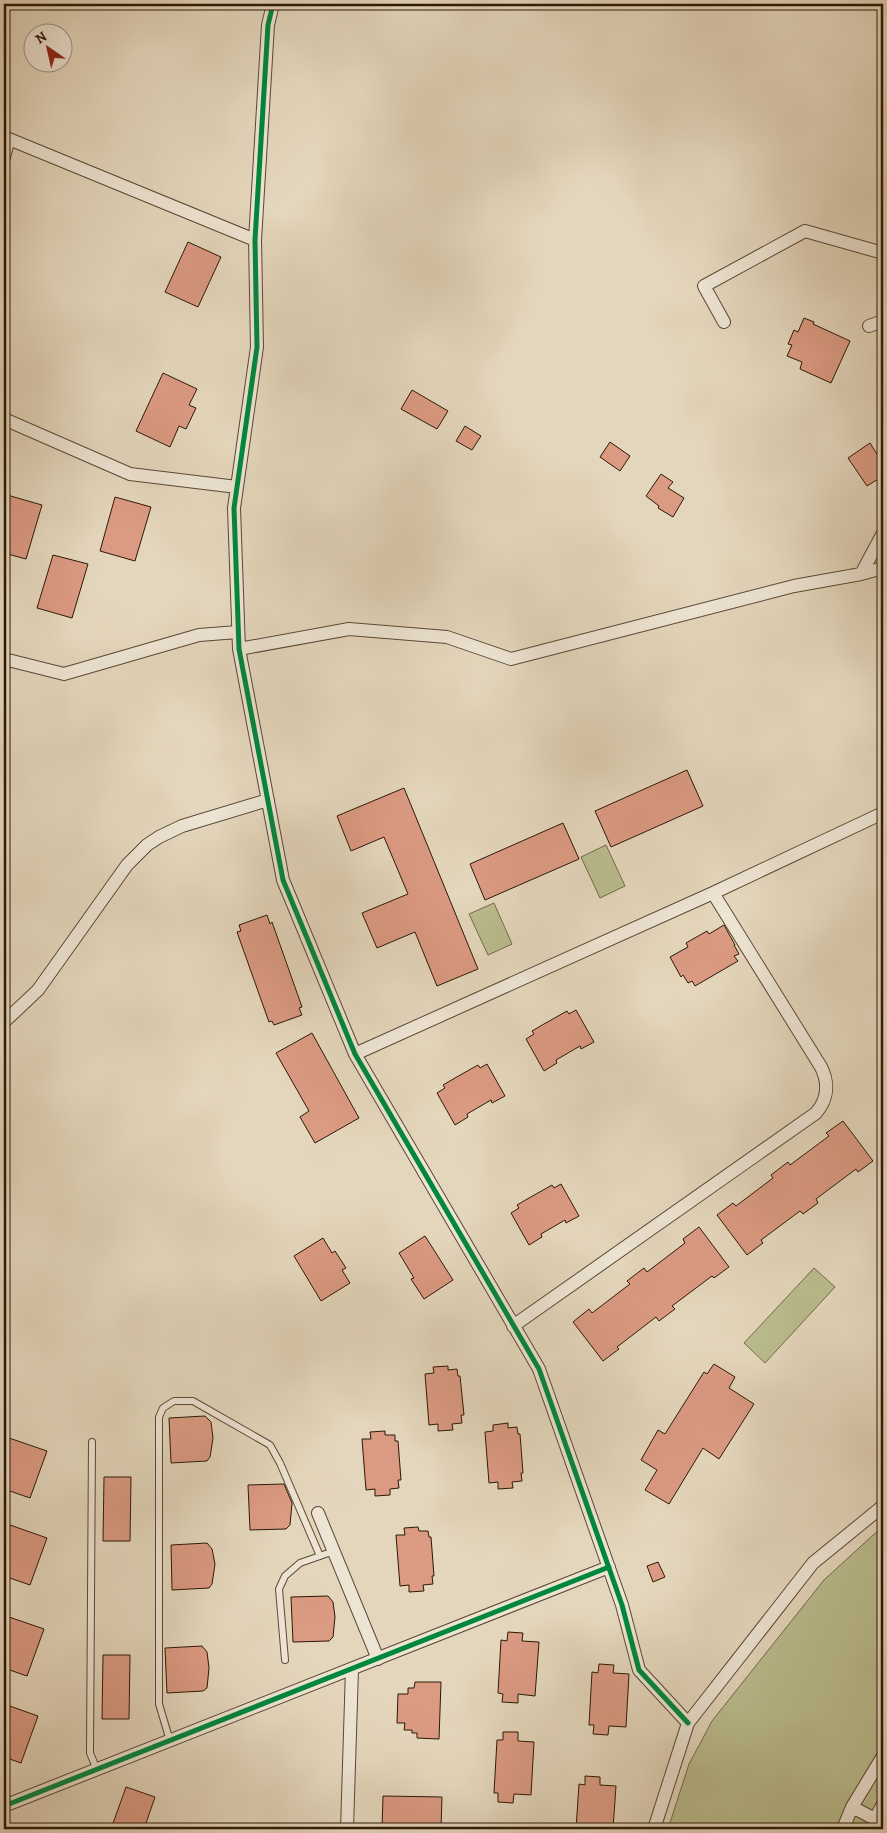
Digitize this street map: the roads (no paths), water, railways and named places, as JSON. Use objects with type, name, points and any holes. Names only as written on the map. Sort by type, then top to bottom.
[{"type":"street","points":[[272,4],[268,25],[256,240],[257,347],[234,508],[239,650],[283,880],[355,1054],[539,1369],[622,1605],[639,1670],[688,1722]]},
{"type":"street","points":[[4,157],[6,138],[256,240]]},
{"type":"street","points":[[724,322],[704,286],[805,231],[883,253]]},
{"type":"street","points":[[869,326],[883,321]]},
{"type":"street","points":[[4,419],[130,474],[237,487]]},
{"type":"street","points":[[861,574],[883,533]]},
{"type":"street","points":[[239,650],[349,629],[447,637],[511,659],[794,586],[861,574],[883,568]]},
{"type":"street","points":[[4,659],[64,674],[199,635],[238,632]]},
{"type":"street","points":[[4,1022],[38,990],[127,865],[147,845],[164,834],[182,826],[268,800]]},
{"type":"street","points":[[355,1054],[713,893],[883,813]]},
{"type":"street","points":[[513,1326],[808,1119],[816,1113],[823,1103],[827,1089],[825,1074],[713,893]]},
{"type":"street","points":[[654,1829],[688,1722],[813,1563],[883,1506]]},
{"type":"street","points":[[318,1513],[378,1659]]},
{"type":"street","points":[[4,1806],[609,1568]]},
{"type":"street","points":[[347,1829],[352,1669]]},
{"type":"street","points":[[843,1829],[852,1807],[883,1756]]},
{"type":"street","points":[[852,1807],[879,1823],[883,1804]]},
{"type":"lane","points":[[170,1741],[159,1704],[159,1418],[163,1408],[174,1401],[192,1401],[270,1445],[280,1463],[320,1556]]},
{"type":"lane","points":[[92,1442],[90,1753],[97,1770]]},
{"type":"lane","points":[[285,1660],[279,1589],[285,1576],[300,1563],[334,1551]]}]
